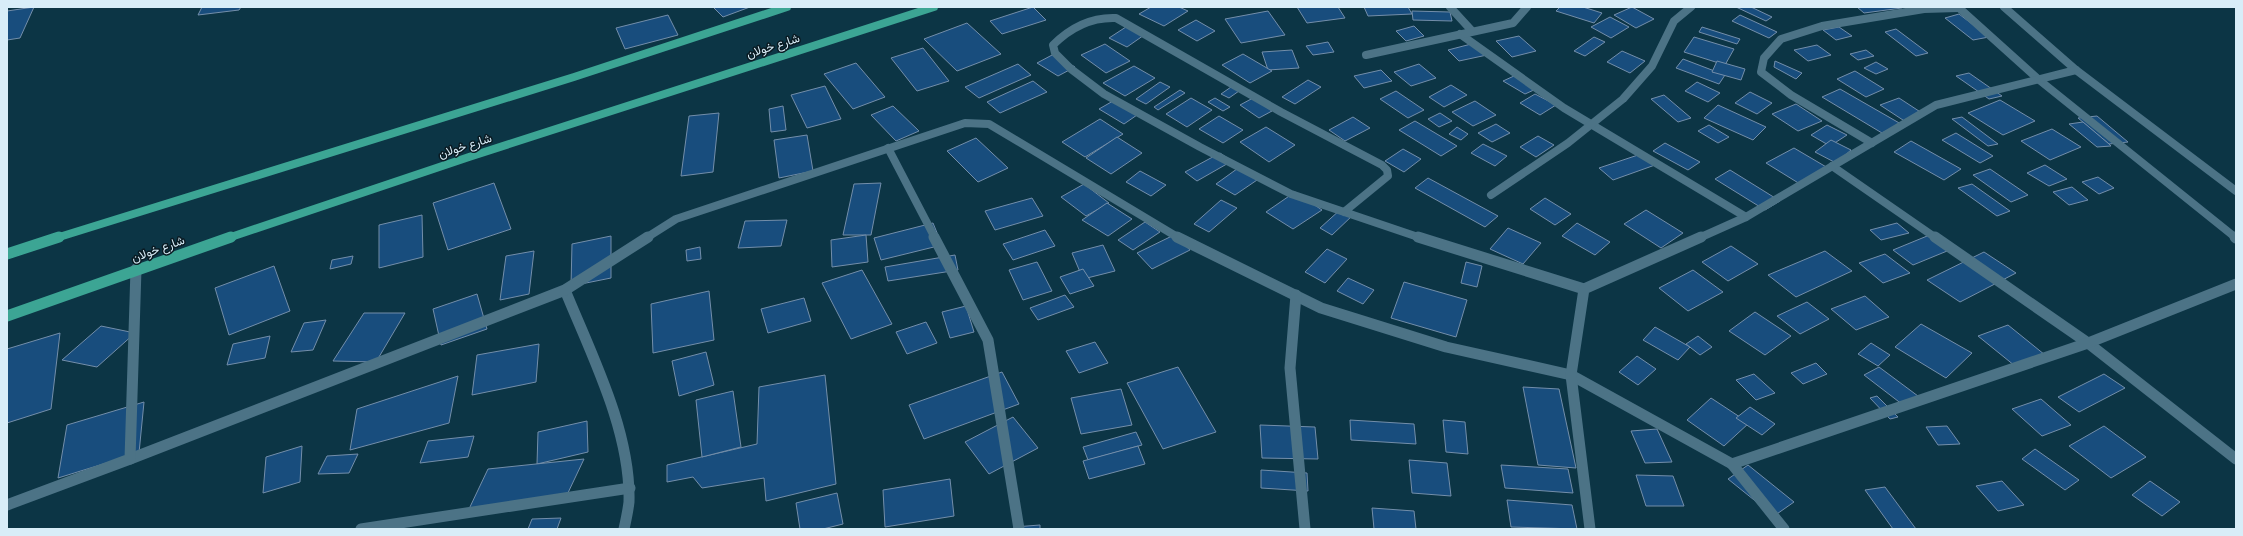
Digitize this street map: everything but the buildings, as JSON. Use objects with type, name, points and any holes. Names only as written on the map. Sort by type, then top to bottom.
[{"type":"main road","points":[[7,254],[129,214],[574,78],[787,7]]},
{"type":"main road","name":"شارع خولان","points":[[7,316],[201,246],[609,111],[934,7]]},
{"type":"street","points":[[1450,7],[1472,32]]},
{"type":"street","points":[[1366,55],[1513,23],[1526,7]]},
{"type":"street","points":[[1491,195],[1592,127],[1628,95],[1646,74],[1658,56],[1665,33],[1682,11],[1692,7]]},
{"type":"street","points":[[1872,143],[1791,95],[1761,72],[1764,58],[1781,39],[1822,26],[1924,9],[1958,7],[2038,79],[2236,238]]},
{"type":"street","points":[[2004,7],[2076,70],[2236,191]]},
{"type":"street","points":[[1344,212],[1388,176],[1387,170],[1382,165],[1267,105],[1116,18],[1106,16],[1095,19],[1060,37],[1053,45],[1055,53],[1071,69],[1104,94],[1200,147],[1291,194],[1344,212],[1584,289],[1746,217],[1936,105],[2076,70]]},
{"type":"street","points":[[1460,34],[1499,65],[1592,127],[1746,217]]},
{"type":"street","points":[[7,505],[130,459],[565,290],[676,219],[965,123],[989,124],[1192,246],[1321,308],[1446,347],[1571,375],[1732,464],[1784,529]]},
{"type":"street","points":[[888,148],[988,340],[1019,529]]},
{"type":"street","points":[[1832,166],[2088,343],[2236,459]]},
{"type":"street","points":[[130,459],[136,269]]},
{"type":"street","points":[[1732,464],[2088,343],[2236,284]]},
{"type":"street","points":[[1584,289],[1571,375],[1590,529]]},
{"type":"street","points":[[565,290],[616,419],[630,488],[624,529]]},
{"type":"street","points":[[1296,296],[1290,368],[1305,529]]},
{"type":"street","points":[[361,529],[630,488]]}]
